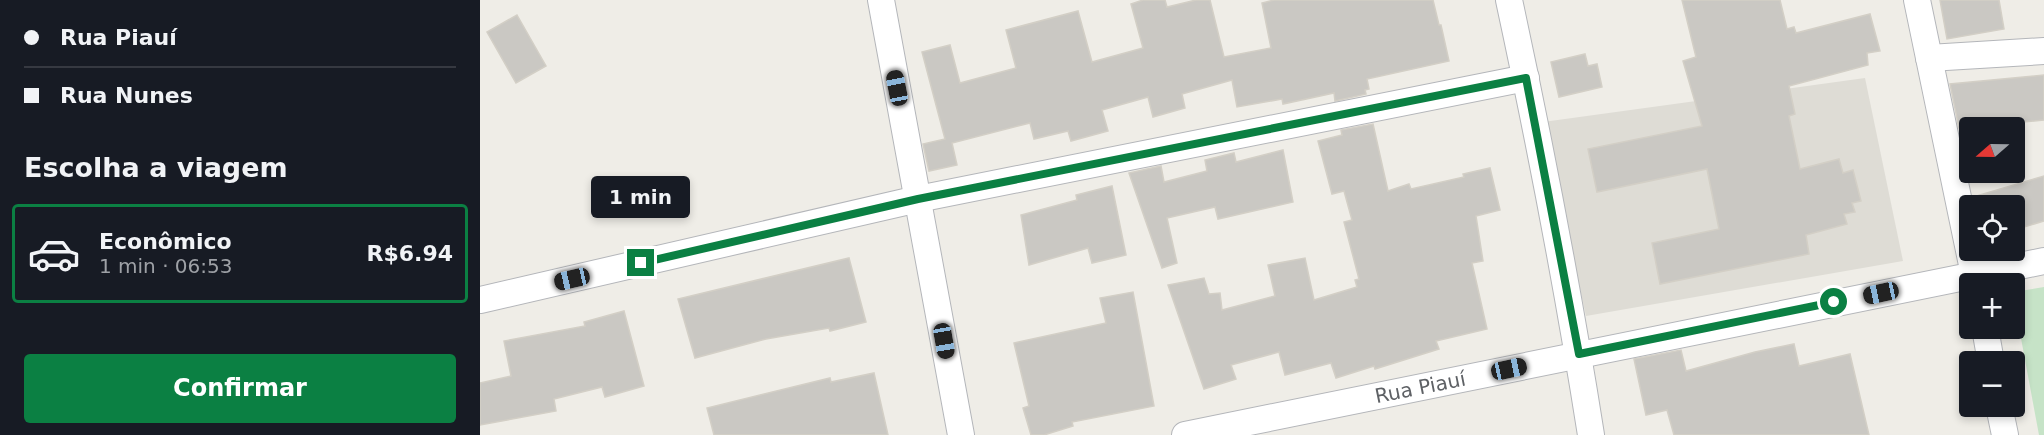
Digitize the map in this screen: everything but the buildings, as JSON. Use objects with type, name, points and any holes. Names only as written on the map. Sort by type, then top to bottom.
[{"type":"street","points":[[881,0],[961,435]]},
{"type":"street","points":[[1509,0],[1579,354],[1591,435]]},
{"type":"street","points":[[1917,0],[1974,273]]},
{"type":"street","points":[[1929,58],[2044,51]]},
{"type":"street","points":[[480,300],[918,199],[1526,78]]},
{"type":"street","name":"Rua Piauí","points":[[1998,273],[2044,261]]},
{"type":"street","name":"Rua Piauí","points":[[1185,435],[1579,354],[1959,282]]},
{"type":"street","points":[[2001,417],[2005,435]]},
{"type":"shaded area","points":[[1865,78],[1903,261],[1586,316],[1543,122]]},
{"type":"green space","points":[[2044,287],[2044,435],[2039,435],[2021,339],[2025,339],[2025,290]]},
{"type":"route","points":[[641,263],[918,199],[1526,78],[1579,354],[1834,302]]}]
